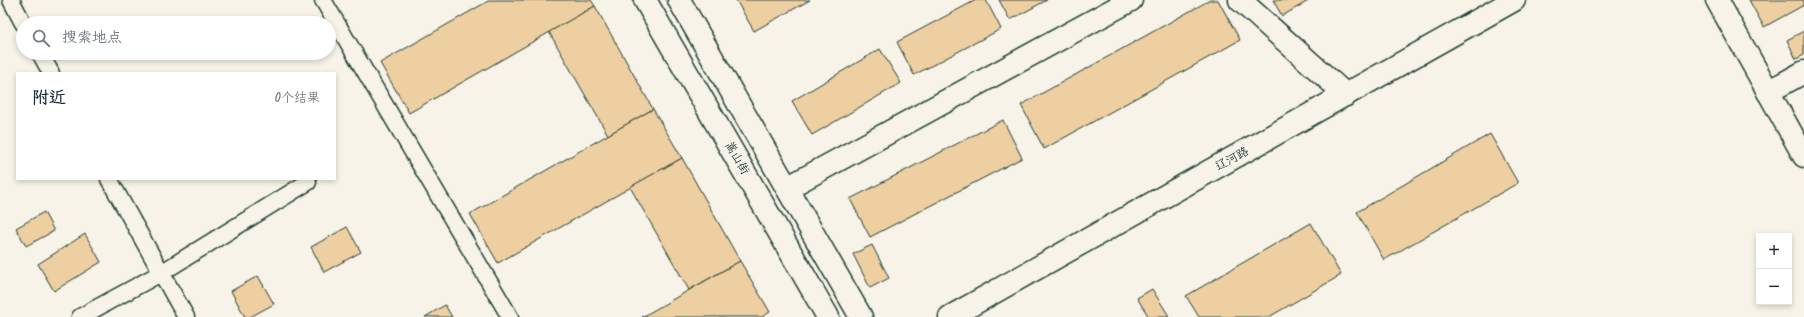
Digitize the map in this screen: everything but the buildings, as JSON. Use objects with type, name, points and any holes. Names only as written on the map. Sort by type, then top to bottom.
[{"type":"street","name":"嵩山街","points":[[645,0],[828,317]]},
{"type":"street","points":[[679,0],[861,317]]},
{"type":"street","points":[[787,188],[1131,0]]},
{"type":"street","points":[[1240,0],[1346,95]]},
{"type":"street","name":"辽河路","points":[[950,317],[1514,0]]},
{"type":"street","points":[[1717,0],[1804,156]]},
{"type":"street","points":[[1768,92],[1804,72]]},
{"type":"lane","points":[[11,0],[19,16]]},
{"type":"lane","points":[[323,0],[332,16]]},
{"type":"lane","points":[[336,22],[510,317]]},
{"type":"lane","points":[[44,60],[50,72]]},
{"type":"lane","points":[[110,180],[186,317]]},
{"type":"lane","points":[[80,317],[161,273],[308,182]]}]
